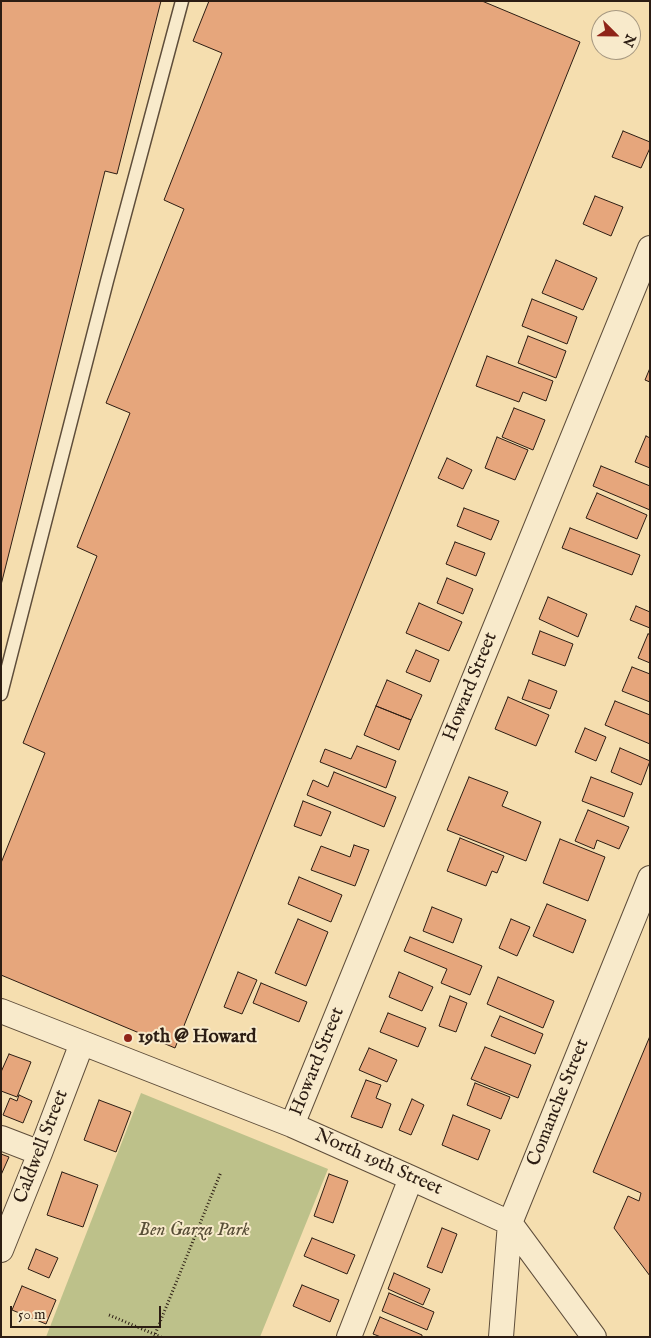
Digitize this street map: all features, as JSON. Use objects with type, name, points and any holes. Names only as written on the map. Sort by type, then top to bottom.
[{"type":"street","name":"Howard Street","points":[[292,1125],[650,248]]},
{"type":"street","name":"Comanche Street","points":[[501,1337],[510,1223],[650,878]]},
{"type":"street","name":"North 19th Street","points":[[1,1011],[292,1125],[510,1223],[594,1337]]},
{"type":"street","name":"Caldwell Street","points":[[1,1250],[82,1043]]},
{"type":"street","points":[[1,1138],[40,1153]]},
{"type":"street","points":[[350,1337],[412,1178]]},
{"type":"lane","points":[[1,694],[107,281],[182,1]]},
{"type":"path","points":[[154,1335],[221,1172]]},
{"type":"path","points":[[109,1315],[161,1337]]},
{"type":"green space","name":"Ben Garza Park","points":[[141,1093],[328,1169],[260,1337],[46,1337]]},
{"type":"building","points":[[1,1],[161,1],[117,174],[105,171],[1,585]]},
{"type":"building","points":[[209,1],[482,1],[580,42],[175,1048],[1,975],[1,863],[45,753],[23,743],[97,556],[77,547],[130,413],[106,403],[184,209],[164,200],[222,53],[193,41]]},
{"type":"building","points":[[623,131],[650,142],[650,148],[641,168],[612,157]]},
{"type":"building","points":[[595,196],[623,207],[611,236],[583,224]]},
{"type":"building","points":[[556,260],[597,278],[583,310],[542,293]]},
{"type":"building","points":[[532,299],[577,317],[567,344],[522,326]]},
{"type":"building","points":[[528,336],[566,351],[556,378],[518,363]]},
{"type":"building","points":[[487,356],[553,381],[546,401],[523,392],[519,402],[476,386]]},
{"type":"building","points":[[650,368],[650,382],[645,380]]},
{"type":"building","points":[[514,408],[545,420],[533,450],[502,437]]},
{"type":"building","points":[[646,436],[650,438],[650,468],[635,462]]},
{"type":"building","points":[[497,437],[528,450],[515,480],[485,468]]},
{"type":"building","points":[[447,458],[472,470],[463,489],[438,478]]},
{"type":"building","points":[[601,466],[650,486],[650,510],[593,486]]},
{"type":"building","points":[[597,493],[647,515],[637,539],[586,518]]},
{"type":"building","points":[[464,508],[499,521],[491,540],[457,526]]},
{"type":"building","points":[[570,528],[640,555],[632,575],[562,548]]},
{"type":"building","points":[[455,542],[485,553],[476,576],[446,564]]},
{"type":"building","points":[[447,578],[473,589],[463,614],[437,603]]},
{"type":"building","points":[[548,597],[587,614],[578,637],[539,619]]},
{"type":"building","points":[[419,603],[462,622],[449,651],[406,633]]},
{"type":"building","points":[[636,606],[650,612],[650,628],[630,620]]},
{"type":"building","points":[[540,631],[573,644],[565,666],[532,654]]},
{"type":"building","points":[[648,634],[650,634],[650,663],[638,658]]},
{"type":"building","points":[[416,650],[439,660],[430,682],[406,672]]},
{"type":"building","points":[[632,667],[650,674],[650,702],[622,691]]},
{"type":"building","points":[[387,680],[422,695],[411,720],[376,706]]},
{"type":"building","points":[[529,680],[557,691],[550,709],[522,699]]},
{"type":"building","points":[[508,697],[549,715],[536,746],[495,729]]},
{"type":"building","points":[[615,701],[650,715],[650,744],[605,725]]},
{"type":"building","points":[[376,706],[411,720],[399,750],[364,735]]},
{"type":"building","points":[[585,728],[606,737],[596,761],[575,752]]},
{"type":"building","points":[[357,746],[396,761],[386,788],[320,762],[325,749],[351,759]]},
{"type":"building","points":[[620,748],[650,761],[641,785],[611,772]]},
{"type":"building","points":[[334,772],[396,797],[384,827],[307,795],[313,780],[328,787]]},
{"type":"building","points":[[469,777],[508,792],[502,806],[541,822],[526,861],[447,830]]},
{"type":"building","points":[[591,777],[633,793],[624,817],[582,801]]},
{"type":"building","points":[[303,801],[331,812],[321,836],[294,826]]},
{"type":"building","points":[[588,810],[629,827],[619,849],[597,840],[594,849],[575,841]]},
{"type":"building","points":[[460,838],[504,856],[497,873],[492,871],[486,886],[447,871]]},
{"type":"building","points":[[560,839],[605,857],[588,901],[543,883]]},
{"type":"building","points":[[354,845],[369,850],[355,886],[311,870],[321,846],[350,857]]},
{"type":"building","points":[[299,877],[342,895],[331,922],[288,904]]},
{"type":"building","points":[[547,904],[586,920],[573,953],[533,936]]},
{"type":"building","points":[[432,907],[462,919],[453,943],[423,931]]},
{"type":"building","points":[[298,919],[328,932],[306,986],[275,973]]},
{"type":"building","points":[[511,919],[530,927],[517,956],[499,948]]},
{"type":"building","points":[[410,937],[482,966],[470,995],[441,983],[447,969],[404,951]]},
{"type":"building","points":[[238,972],[257,980],[242,1014],[224,1007]]},
{"type":"building","points":[[399,972],[433,987],[422,1011],[389,997]]},
{"type":"building","points":[[498,977],[554,1001],[543,1028],[487,1004]]},
{"type":"building","points":[[261,983],[307,1002],[299,1022],[253,1003]]},
{"type":"building","points":[[450,996],[467,1003],[456,1032],[439,1026]]},
{"type":"building","points":[[388,1013],[426,1028],[418,1047],[380,1032]]},
{"type":"building","points":[[500,1016],[543,1034],[535,1054],[491,1036]]},
{"type":"building","points":[[650,1036],[650,1276],[614,1228],[628,1196],[639,1201],[641,1193],[593,1172]]},
{"type":"building","points":[[485,1047],[531,1065],[518,1098],[471,1079]]},
{"type":"building","points":[[369,1048],[397,1060],[387,1082],[359,1070]]},
{"type":"building","points":[[9,1054],[31,1062],[17,1097],[1,1091],[1,1072]]},
{"type":"building","points":[[366,1080],[381,1085],[376,1098],[391,1104],[382,1128],[351,1117]]},
{"type":"building","points":[[475,1083],[510,1097],[501,1119],[467,1105]]},
{"type":"building","points":[[19,1095],[32,1101],[23,1123],[3,1115],[10,1098],[17,1101]]},
{"type":"building","points":[[412,1099],[424,1105],[411,1135],[399,1130]]},
{"type":"building","points":[[99,1100],[131,1112],[116,1152],[84,1140]]},
{"type":"building","points":[[453,1115],[490,1130],[478,1160],[442,1145]]},
{"type":"building","points":[[1,1154],[9,1157],[1,1175]]},
{"type":"building","points":[[62,1172],[98,1185],[83,1227],[47,1215]]},
{"type":"building","points":[[329,1174],[348,1181],[333,1223],[314,1216]]},
{"type":"building","points":[[442,1228],[457,1234],[442,1273],[427,1267]]},
{"type":"building","points":[[312,1238],[355,1255],[347,1274],[304,1256]]},
{"type":"building","points":[[36,1249],[58,1258],[49,1278],[28,1269]]},
{"type":"building","points":[[394,1273],[430,1289],[423,1305],[388,1289]]},
{"type":"building","points":[[302,1285],[339,1300],[330,1322],[293,1306]]},
{"type":"building","points":[[22,1286],[56,1300],[46,1324],[12,1310]]},
{"type":"building","points":[[389,1293],[434,1312],[427,1330],[382,1311]]},
{"type":"building","points":[[380,1317],[422,1335],[422,1337],[381,1337],[373,1334]]},
{"type":"place","name":"19th @ Howard","points":[[128,1038]]}]
